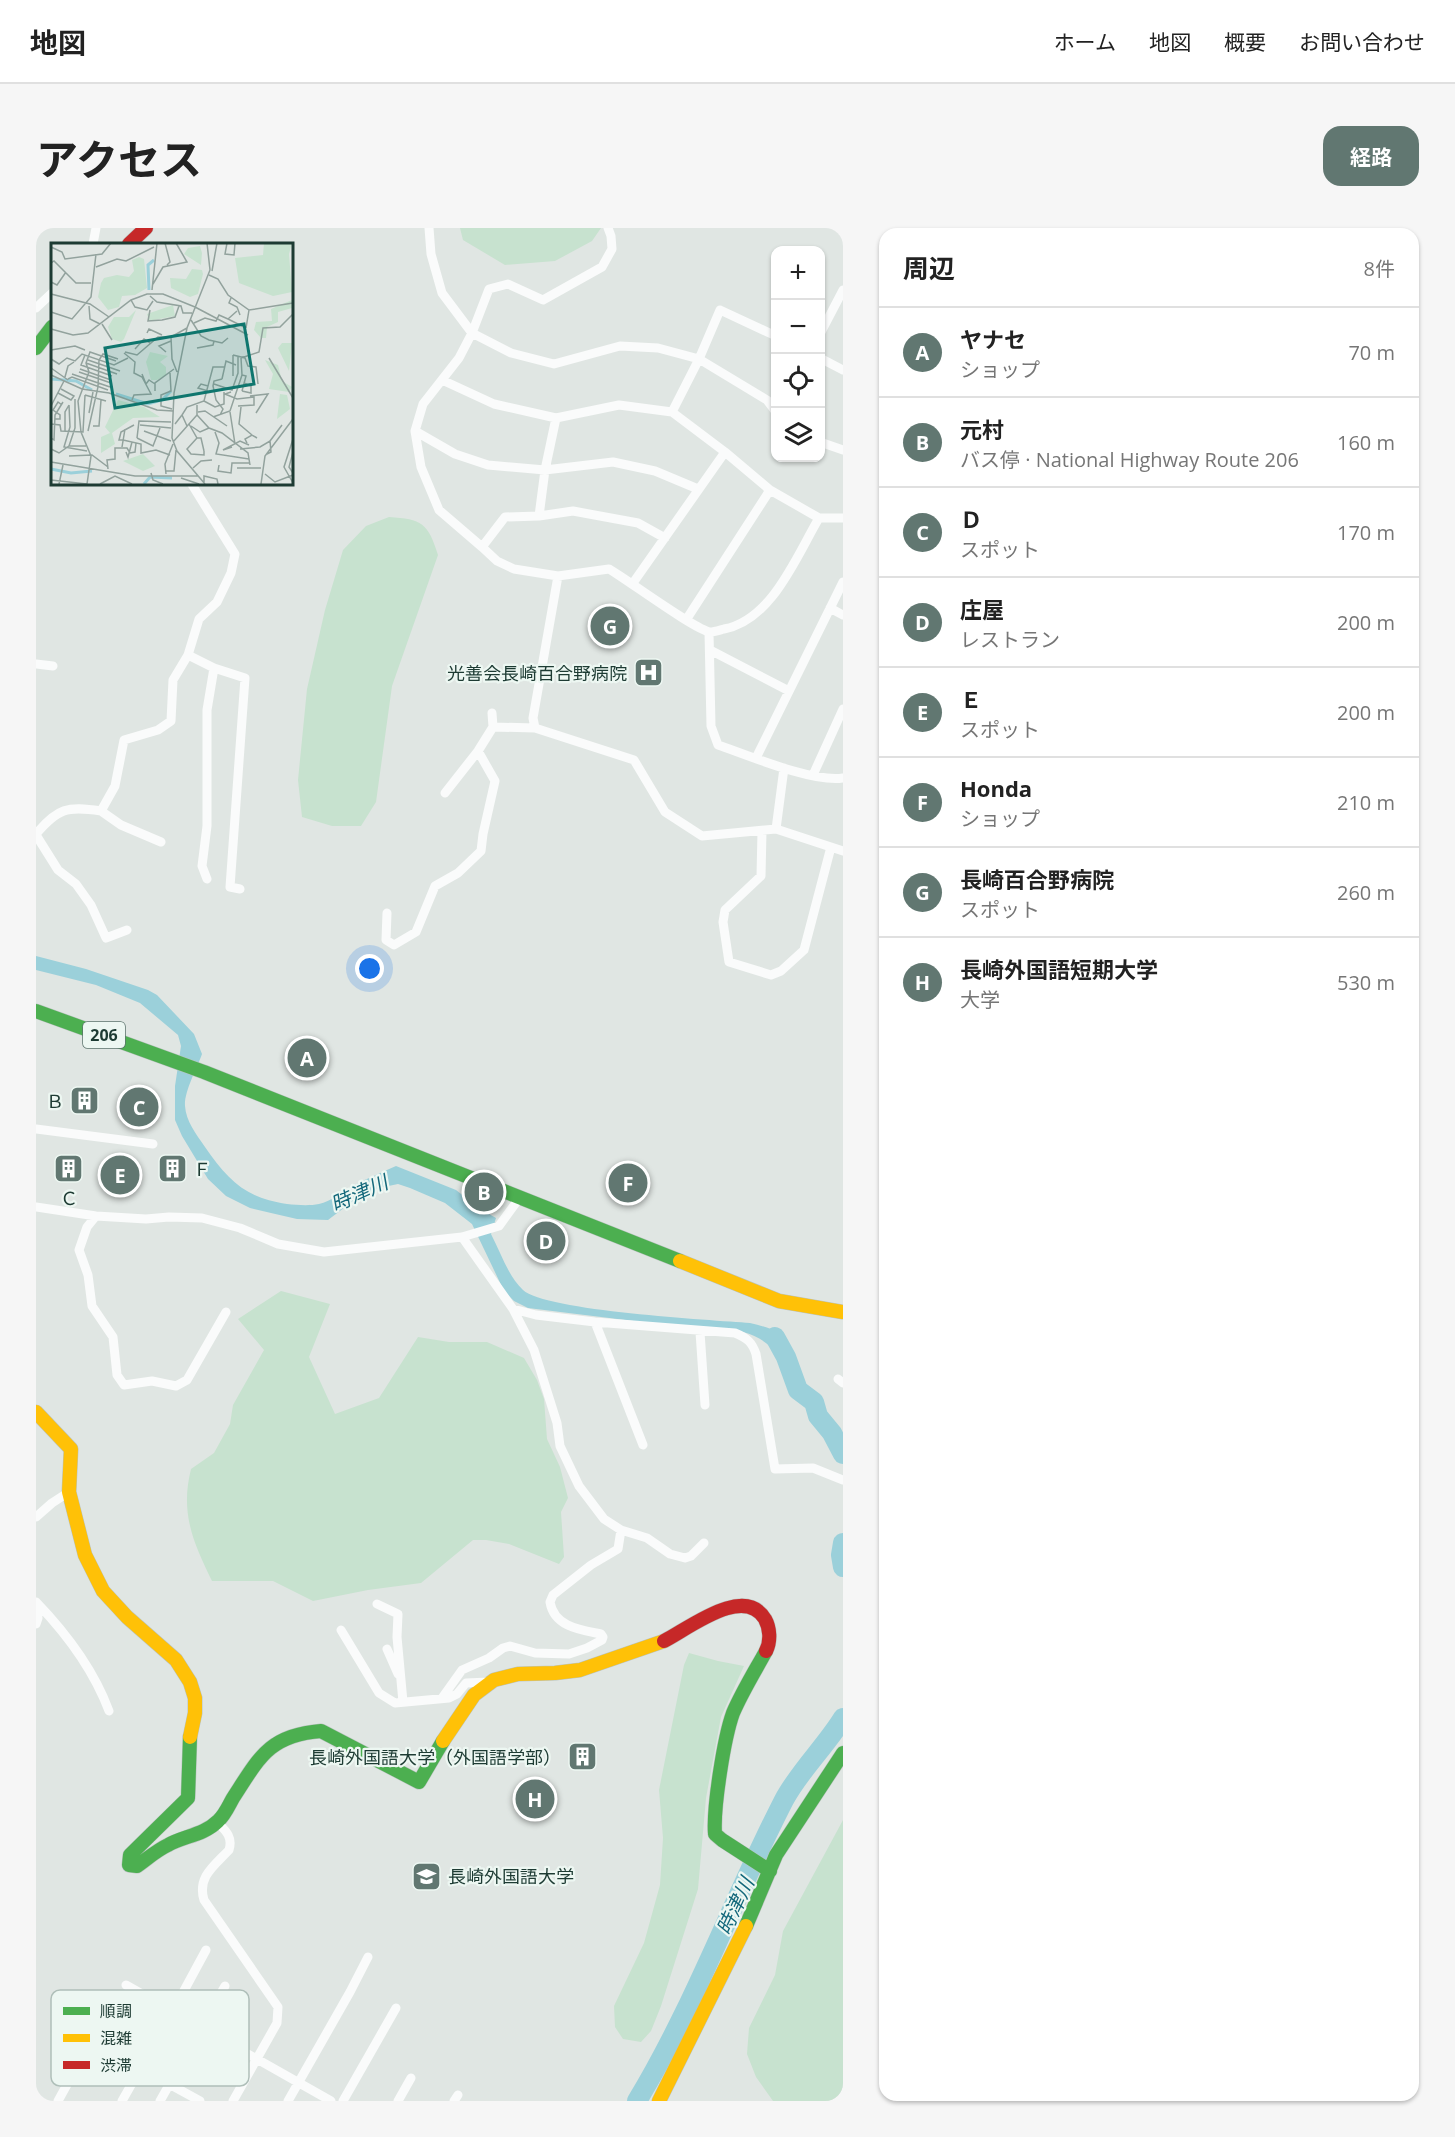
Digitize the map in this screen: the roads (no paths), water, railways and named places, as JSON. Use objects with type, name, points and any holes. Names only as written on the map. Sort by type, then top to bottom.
[{"type":"main road","points":[[119,243],[135,228]]},
{"type":"main road","points":[[130,243],[146,228]]},
{"type":"main road","points":[[36,333],[51,315]]},
{"type":"main road","points":[[36,348],[51,328]]},
{"type":"main road","name":"206","points":[[36,1011],[204,1072],[779,1301],[843,1312]]},
{"type":"main road","points":[[36,1412],[71,1449],[69,1491],[85,1555],[103,1591],[127,1617],[176,1660],[190,1682],[195,1698],[195,1713],[188,1745],[188,1798],[130,1855],[129,1865],[137,1866],[167,1845],[193,1837],[217,1822],[255,1764],[271,1745],[285,1738],[308,1731],[321,1731],[419,1782],[467,1704],[491,1682],[523,1672],[554,1674],[578,1671],[665,1642],[728,1607],[741,1605],[755,1609],[767,1623],[770,1639],[733,1714],[723,1758],[714,1823],[715,1834],[771,1871]]},
{"type":"main road","points":[[659,2101],[737,1946],[776,1855],[843,1753]]},
{"type":"street","points":[[93,243],[96,228]]},
{"type":"street","points":[[429,228],[431,254],[442,292],[472,333],[511,353],[554,364],[620,346],[658,348],[699,359],[767,400],[773,408]]},
{"type":"street","points":[[608,228],[612,249],[602,267],[543,300],[508,284],[489,289],[472,333],[459,358],[423,404],[415,431],[421,467],[439,510],[497,561],[514,569],[558,576],[609,569],[686,620],[709,632],[738,626],[765,606],[777,590],[819,518]]},
{"type":"street","points":[[825,324],[843,290]]},
{"type":"street","points":[[36,308],[51,294]]},
{"type":"street","points":[[672,412],[699,359],[720,310],[771,334]]},
{"type":"street","points":[[825,361],[843,370]]},
{"type":"street","points":[[442,380],[494,404],[556,418],[619,405],[672,412],[770,490],[819,518],[843,518]]},
{"type":"street","points":[[539,516],[545,470],[556,418]]},
{"type":"street","points":[[415,431],[455,454],[488,465],[545,470],[613,462],[655,471],[698,489]]},
{"type":"street","points":[[825,444],[843,450]]},
{"type":"street","points":[[633,584],[725,452]]},
{"type":"street","points":[[101,811],[115,786],[124,740],[158,730],[171,721],[173,681],[188,655],[200,619],[217,602],[231,573],[235,554],[192,484]]},
{"type":"street","points":[[686,620],[770,490]]},
{"type":"street","points":[[482,548],[506,518],[573,512],[638,523],[665,538]]},
{"type":"street","points":[[535,729],[533,718],[558,576]]},
{"type":"street","points":[[756,758],[843,582]]},
{"type":"street","points":[[830,608],[843,615]]},
{"type":"street","points":[[709,632],[711,726],[718,745],[784,768],[813,775],[843,778]]},
{"type":"street","points":[[710,650],[789,691]]},
{"type":"street","points":[[188,655],[214,668],[245,678],[230,887],[240,889]]},
{"type":"street","points":[[36,664],[53,666]]},
{"type":"street","points":[[207,879],[202,866],[207,826],[207,710],[214,668]]},
{"type":"street","points":[[813,775],[843,709]]},
{"type":"street","points":[[445,793],[478,752],[493,727],[492,713]]},
{"type":"street","points":[[493,727],[535,729],[634,760],[665,812],[702,836],[776,830],[843,851]]},
{"type":"street","points":[[387,913],[386,940],[394,945],[416,932],[435,886],[458,873],[481,851],[495,781],[478,752]]},
{"type":"street","points":[[776,830],[784,768]]},
{"type":"street","points":[[127,930],[106,938],[91,905],[76,884],[58,870],[36,835],[51,816],[75,807],[101,811],[121,825],[161,842]]},
{"type":"street","points":[[762,831],[760,876],[725,910],[723,922],[729,962],[771,975],[781,971],[804,950],[831,847]]},
{"type":"street","points":[[36,1129],[153,1144]]},
{"type":"street","points":[[36,1207],[96,1216],[146,1219],[202,1218],[240,1228],[278,1244],[324,1252],[462,1237],[499,1226],[520,1197]]},
{"type":"street","points":[[96,1216],[87,1227],[79,1250],[88,1275],[92,1306],[113,1337],[117,1375],[124,1385],[152,1381],[176,1386],[187,1380],[226,1312]]},
{"type":"street","points":[[462,1237],[513,1309],[534,1350],[557,1423],[560,1446],[579,1486],[604,1520],[621,1530],[647,1538],[670,1554],[685,1558],[691,1556],[704,1543]]},
{"type":"street","points":[[513,1309],[536,1315],[700,1332],[735,1333],[744,1337],[752,1344],[756,1354],[775,1470],[813,1468],[842,1479]]},
{"type":"street","points":[[595,1322],[642,1445]]},
{"type":"street","points":[[700,1332],[705,1405]]},
{"type":"street","points":[[36,1517],[69,1491]]},
{"type":"street","points":[[36,1503],[46,1508]]},
{"type":"street","points":[[442,1698],[462,1670],[489,1658],[503,1648],[510,1646],[535,1653],[569,1654],[602,1640],[602,1634],[582,1630],[560,1621],[554,1615],[550,1602],[553,1595],[618,1549],[621,1530]]},
{"type":"street","points":[[36,1604],[38,1618],[36,1624]]},
{"type":"street","points":[[36,1604],[54,1620],[100,1687],[109,1711]]},
{"type":"street","points":[[377,1604],[401,1612],[397,1637],[403,1702]]},
{"type":"street","points":[[341,1630],[379,1693],[395,1703],[449,1698],[457,1694],[466,1683],[491,1682]]},
{"type":"street","points":[[387,1649],[400,1678]]},
{"type":"street","points":[[217,1822],[227,1832],[230,1845],[205,1875],[202,1884],[204,1900],[278,2007],[277,2024],[249,2071]]},
{"type":"street","points":[[185,1990],[206,1950]]},
{"type":"street","points":[[288,2101],[368,1957]]},
{"type":"street","points":[[126,1985],[135,1990]]},
{"type":"street","points":[[223,1990],[225,1986]]},
{"type":"street","points":[[343,2101],[396,2008]]},
{"type":"street","points":[[249,2054],[331,2101]]},
{"type":"street","points":[[398,2101],[411,2078]]},
{"type":"street","points":[[58,2101],[66,2086]]},
{"type":"street","points":[[122,2101],[130,2086]]},
{"type":"street","points":[[160,2101],[168,2086]]},
{"type":"street","points":[[173,2086],[200,2101]]},
{"type":"street","points":[[233,2101],[241,2086]]},
{"type":"water","name":"時津川","points":[[36,956],[86,969],[148,990],[157,995],[194,1034],[202,1054],[185,1100],[187,1117],[213,1159],[230,1178],[249,1192],[287,1204],[319,1204],[396,1166],[456,1190],[480,1209],[496,1218],[491,1234],[509,1271],[523,1290],[562,1304],[594,1309],[755,1324],[784,1336],[790,1358],[784,1361],[766,1343],[743,1332],[528,1308],[514,1301],[504,1291],[472,1224],[445,1203],[398,1184],[379,1188],[357,1198],[328,1220],[297,1219],[271,1213],[250,1208],[226,1196],[208,1179],[175,1120],[175,1086],[181,1046],[178,1035],[140,1003],[96,985],[36,970]]},
{"type":"waterway","name":"時津川","points":[[775,1337],[786,1357],[798,1390],[814,1402],[818,1416],[832,1433],[843,1454]]},
{"type":"waterway","name":"時津川","points":[[843,1543],[841,1555],[843,1567]]},
{"type":"waterway","name":"時津川","points":[[637,2101],[696,1990],[784,1800],[843,1718]]},
{"type":"place","name":"長崎百合野病院","points":[[610,626]]},
{"type":"place","name":"光善会長崎百合野病院","points":[[648,673]]},
{"type":"place","name":"ヤナセ","points":[[307,1058]]},
{"type":"place","name":"Ｂ","points":[[85,1101]]},
{"type":"place","name":"Ｄ","points":[[139,1107]]},
{"type":"place","name":"Ｃ","points":[[69,1169]]},
{"type":"place","name":"Ｆ","points":[[172,1169]]},
{"type":"place","name":"Ｅ","points":[[120,1175]]},
{"type":"place","name":"Honda","points":[[628,1183]]},
{"type":"place","name":"元村","points":[[484,1192]]},
{"type":"place","name":"庄屋","points":[[546,1241]]},
{"type":"place","name":"長崎外国語大学（外国語学部）","points":[[582,1757]]},
{"type":"place","name":"長崎外国語短期大学","points":[[535,1799]]},
{"type":"place","name":"長崎外国語大学","points":[[427,1876]]}]
